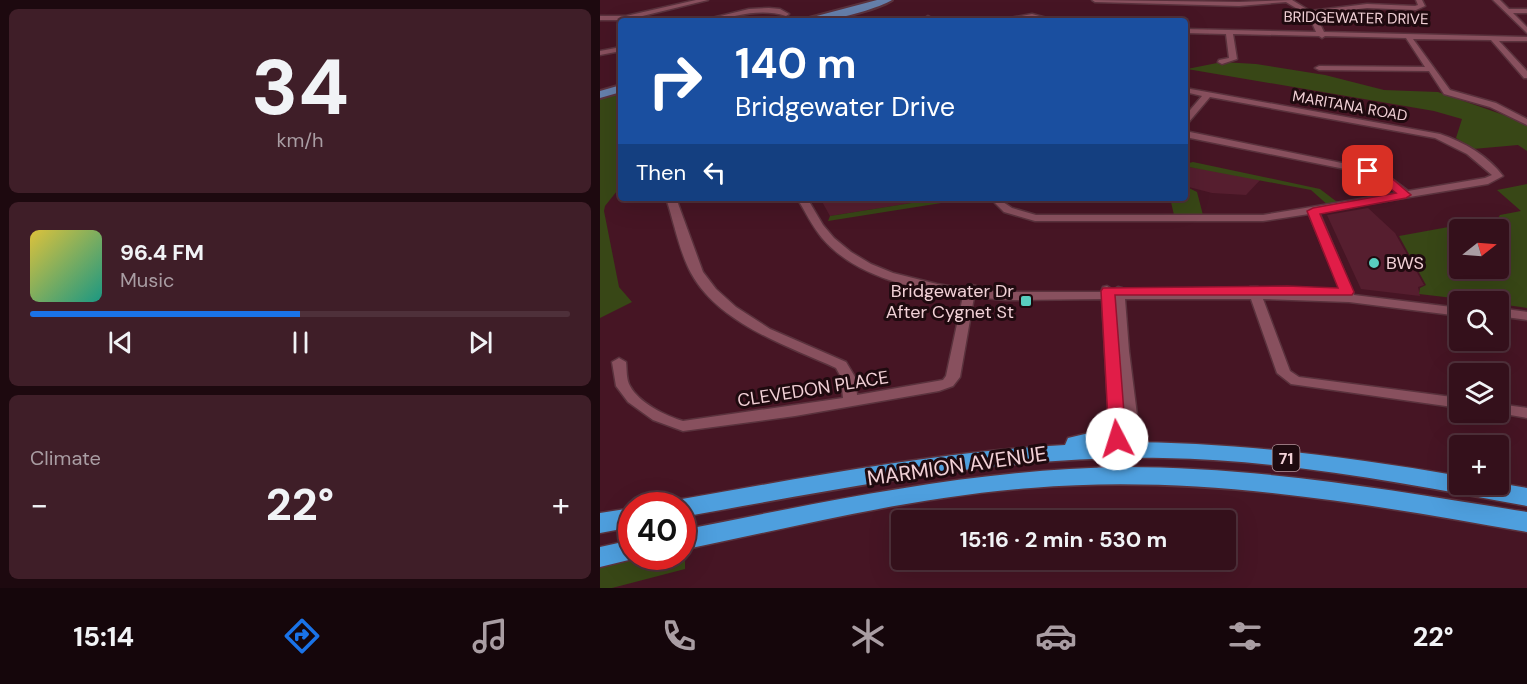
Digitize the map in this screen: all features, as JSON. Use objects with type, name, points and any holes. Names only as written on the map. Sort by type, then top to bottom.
[{"type":"highway","points":[[969,460],[984,453],[1086,443],[1117,428]]},
{"type":"highway","points":[[1126,450],[1143,464],[1168,476]]},
{"type":"highway","name":"MARMION AVENUE","points":[[696,506],[969,460],[1126,450],[1258,454],[1527,497]]},
{"type":"highway","name":"MARMION AVENUE","points":[[696,537],[913,494],[992,483],[1096,476],[1168,476],[1275,483],[1340,490],[1527,522]]},
{"type":"highway","points":[[600,523],[618,520]]},
{"type":"highway","points":[[600,557],[618,553]]},
{"type":"main road","points":[[824,18],[880,0]]},
{"type":"main road","points":[[824,18],[887,0]]},
{"type":"main road","points":[[600,93],[618,88]]},
{"type":"street","points":[[633,18],[698,8],[705,0]]},
{"type":"street","points":[[1095,0],[1239,4],[1287,0],[1309,13],[1322,35]]},
{"type":"street","points":[[1356,0],[1367,6]]},
{"type":"street","points":[[1309,13],[1367,6],[1416,8],[1422,6],[1419,0]]},
{"type":"street","points":[[1496,0],[1527,31]]},
{"type":"street","points":[[698,8],[709,18]]},
{"type":"street","points":[[721,18],[767,9],[778,10],[786,14]]},
{"type":"street","points":[[1506,11],[1527,11]]},
{"type":"street","points":[[1013,18],[1032,16],[1040,18]]},
{"type":"street","points":[[600,18],[618,19]]},
{"type":"street","name":"BRIDGEWATER DRIVE","points":[[1188,32],[1527,40]]},
{"type":"street","points":[[1222,62],[1233,59],[1229,32]]},
{"type":"street","points":[[1409,37],[1444,90],[1451,95],[1492,105],[1527,122]]},
{"type":"street","points":[[1494,39],[1526,74]]},
{"type":"street","points":[[600,53],[618,50]]},
{"type":"street","points":[[1319,68],[1430,69]]},
{"type":"street","name":"MARITANA ROAD","points":[[1188,91],[1444,137],[1489,167],[1498,176],[1494,180],[1406,195]]},
{"type":"street","points":[[1188,117],[1208,94]]},
{"type":"street","points":[[1188,135],[1368,171],[1385,178],[1406,195]]},
{"type":"street","points":[[1000,203],[1008,210],[1035,218],[1254,219],[1406,195]]},
{"type":"street","points":[[672,201],[692,261],[704,284],[732,310],[766,332],[841,365],[849,382],[850,401]]},
{"type":"street","points":[[804,201],[831,241],[859,261],[925,286],[1006,296],[1113,293],[1348,295],[1449,306]]},
{"type":"street","points":[[813,201],[831,229],[848,245],[868,258],[913,276],[971,291]]},
{"type":"street","points":[[1313,211],[1348,295]]},
{"type":"street","name":"CLEVEDON PLACE","points":[[619,362],[622,385],[629,396],[674,425],[697,426],[948,383],[953,377],[958,360],[971,291]]},
{"type":"street","points":[[1113,293],[1117,439],[1126,450]]},
{"type":"street","points":[[1096,476],[1112,468],[1133,439],[1113,293]]},
{"type":"street","points":[[1255,293],[1284,373],[1296,381],[1449,402]]},
{"type":"street","points":[[1348,295],[1449,310]]},
{"type":"street","points":[[1509,314],[1527,316]]},
{"type":"street","points":[[1509,319],[1527,321]]},
{"type":"street","points":[[1509,411],[1527,413]]},
{"type":"shaded area","points":[[1189,167],[1262,178],[1246,195],[1212,193],[1188,187]]},
{"type":"shaded area","points":[[822,201],[925,201],[830,216]]},
{"type":"shaded area","points":[[1368,208],[1395,233],[1424,285],[1418,287],[1420,296],[1361,289],[1327,215]]},
{"type":"green space","points":[[1222,62],[1256,64],[1325,75],[1384,90],[1438,92],[1527,123],[1527,151],[1518,145],[1473,149],[1456,138],[1462,119],[1434,111],[1188,69]]},
{"type":"green space","points":[[618,92],[618,190],[605,206],[604,211],[619,287],[632,302],[600,318],[600,98]]},
{"type":"green space","points":[[1193,162],[1320,189],[1341,205],[1330,207],[1311,190],[1189,167],[1188,170],[1188,163]]},
{"type":"green space","points":[[1527,184],[1527,308],[1509,305],[1509,291],[1449,291],[1449,298],[1419,294],[1420,288],[1426,285],[1399,236],[1449,227],[1449,279],[1509,279],[1509,219],[1492,219],[1500,215],[1521,211],[1497,190]]},
{"type":"green space","points":[[1188,188],[1197,192],[1203,215],[1174,215],[1171,201],[1188,201]]},
{"type":"green space","points":[[924,201],[954,201],[828,221],[830,216]]},
{"type":"green space","points":[[618,559],[618,570],[681,570],[612,588],[600,588],[600,562]]},
{"type":"place","name":"BWS","points":[[1374,263]]},
{"type":"place","name":"Bridgewater Dr After Cygnet St","points":[[1026,301]]},
{"type":"route","points":[[1117,439],[1107,291],[1347,292],[1313,211],[1406,195],[1385,178],[1368,171]]}]
